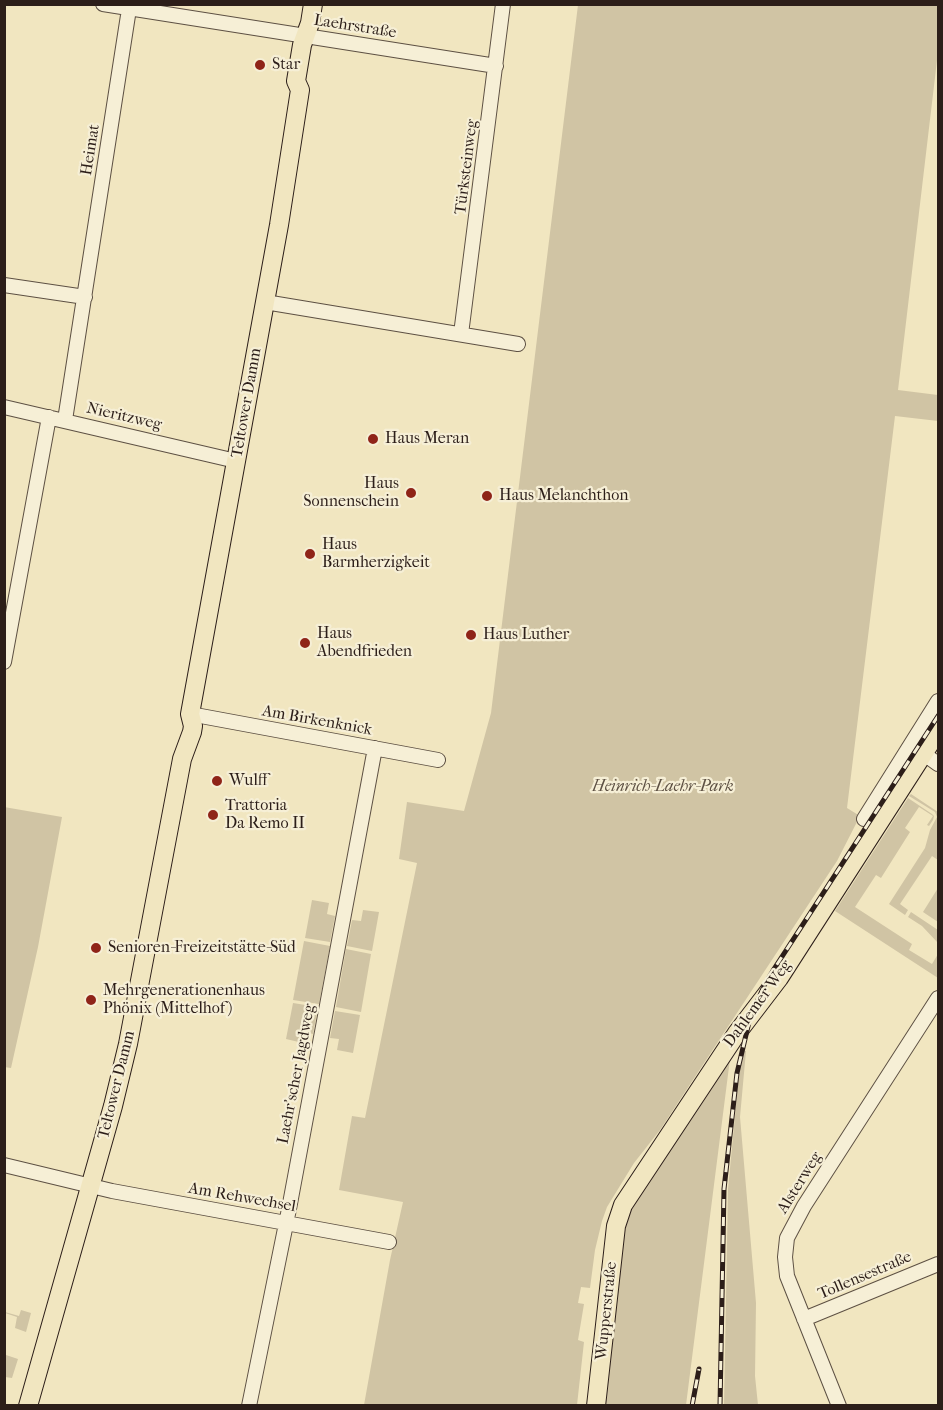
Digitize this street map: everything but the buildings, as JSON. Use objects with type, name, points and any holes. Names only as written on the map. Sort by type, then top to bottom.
[{"type":"main road","name":"Teltower Damm","points":[[28,1406],[113,1106],[133,1022],[182,759],[183,724],[190,714],[265,302],[300,90],[306,83],[312,47],[310,25]]},
{"type":"main road","name":"Dahlemer Weg","points":[[619,1216],[627,1200],[730,1042],[779,978],[892,788],[931,759],[934,729]]},
{"type":"main road","name":"Wupperstraße","points":[[596,1406],[619,1216]]},
{"type":"street","name":"Laehrstraße","points":[[103,4],[129,9],[147,8],[310,25],[496,66]]},
{"type":"street","name":"Türksteinweg","points":[[461,334],[503,4]]},
{"type":"street","name":"Heimat","points":[[65,420],[129,9]]},
{"type":"street","points":[[4,285],[85,297]]},
{"type":"street","points":[[265,302],[518,344]]},
{"type":"street","name":"Nieritzweg","points":[[4,407],[236,460]]},
{"type":"street","points":[[4,662],[49,417]]},
{"type":"street","name":"Dahlemer Weg","points":[[864,819],[892,788],[934,729],[939,701]]},
{"type":"street","name":"Am Birkenknick","points":[[190,714],[438,760]]},
{"type":"street","name":"Laehr'scher Jagdweg","points":[[249,1406],[286,1223],[375,748]]},
{"type":"street","name":"Alsterweg","points":[[839,1406],[785,1268],[785,1251],[789,1232],[939,998]]},
{"type":"street","name":"Am Rehwechsel","points":[[4,1165],[90,1186],[389,1242]]},
{"type":"street","name":"Tollensestraße","points":[[804,1319],[939,1264]]},
{"type":"green space","name":"Heinrich-Laehr-Park","points":[[578,5],[938,5],[938,52],[898,390],[938,395],[938,421],[895,416],[847,808],[860,816],[837,861],[660,1130],[634,1163],[607,1207],[595,1250],[590,1288],[581,1287],[578,1303],[584,1304],[578,1340],[584,1342],[577,1405],[364,1405],[390,1260],[403,1202],[339,1190],[352,1116],[365,1118],[417,863],[399,859],[407,802],[464,811],[491,713]]},
{"type":"green space","points":[[911,794],[938,812],[938,860],[932,856],[900,904],[908,910],[905,915],[889,904],[925,848],[930,830],[937,817],[935,812],[909,796]]},
{"type":"green space","points":[[908,798],[932,814],[934,816],[933,820],[929,826],[927,825],[933,816],[919,807],[905,828],[910,832],[881,878],[876,875],[855,907],[912,944],[909,950],[932,964],[938,954],[938,978],[835,911]]},
{"type":"green space","points":[[4,807],[62,817],[38,947],[11,1068],[4,1067]]},
{"type":"green space","points":[[938,888],[938,922],[923,912]]},
{"type":"green space","points":[[312,900],[329,903],[327,914],[335,916],[330,942],[305,938]]},
{"type":"green space","points":[[363,910],[379,912],[372,951],[347,946],[352,920],[361,921]]},
{"type":"green space","points":[[911,912],[938,930],[938,943],[922,926],[908,917]]},
{"type":"green space","points":[[304,941],[330,946],[319,1004],[293,1000]]},
{"type":"green space","points":[[346,949],[371,954],[361,1012],[336,1007]]},
{"type":"green space","points":[[293,1003],[318,1007],[313,1034],[305,1032],[303,1043],[286,1039]]},
{"type":"green space","points":[[335,1011],[360,1015],[353,1053],[337,1050],[339,1039],[330,1038]]},
{"type":"green space","points":[[731,1051],[686,1405],[602,1406],[624,1216]]},
{"type":"green space","points":[[743,1051],[746,1051],[740,1117],[756,1303],[755,1376],[758,1405],[724,1405],[728,1189]]},
{"type":"green space","points":[[21,1310],[31,1313],[26,1332],[15,1328],[17,1317],[5,1313],[19,1316]]},
{"type":"green space","points":[[6,1355],[18,1359],[12,1378],[5,1377]]},
{"type":"railway","points":[[720,1406],[724,1189],[737,1073],[750,1018],[774,969],[938,716]]},
{"type":"railway","points":[[692,1406],[699,1369]]},
{"type":"place","name":"Star","points":[[260,65]]},
{"type":"place","name":"Haus Meran","points":[[373,439]]},
{"type":"place","name":"Haus Sonnenschein","points":[[411,493]]},
{"type":"place","name":"Haus Melanchthon","points":[[487,496]]},
{"type":"place","name":"Haus Barmherzigkeit","points":[[310,554]]},
{"type":"place","name":"Haus Luther","points":[[471,635]]},
{"type":"place","name":"Haus Abendfrieden","points":[[305,643]]},
{"type":"place","name":"Wulff","points":[[217,781]]},
{"type":"place","name":"Trattoria Da Remo II","points":[[213,815]]},
{"type":"place","name":"Senioren-Freizeitstätte-Süd","points":[[96,948]]},
{"type":"place","name":"Mehrgenerationenhaus Phönix (Mittelhof)","points":[[91,1000]]}]
